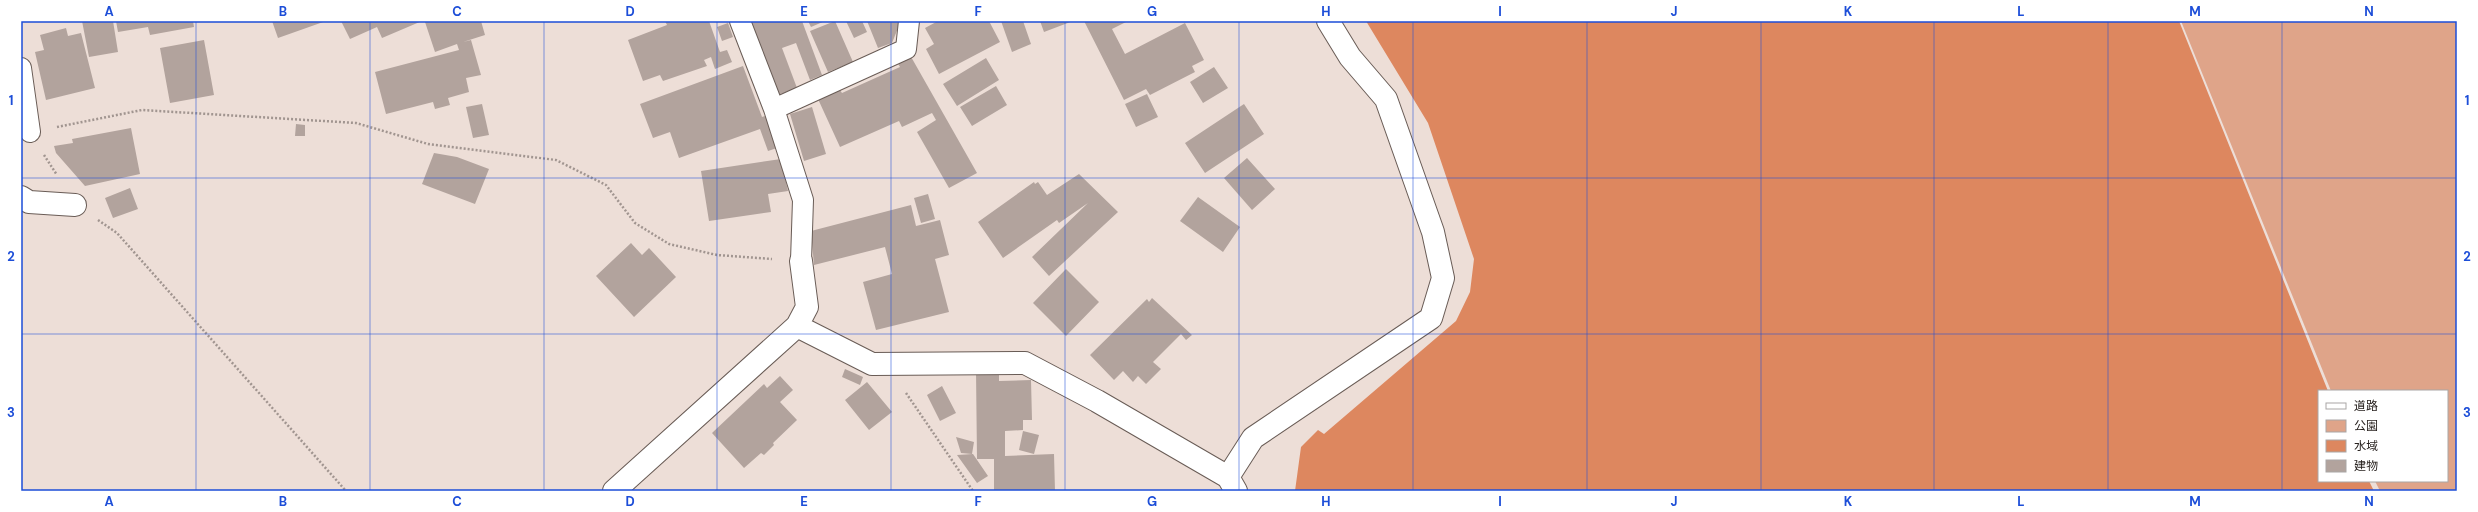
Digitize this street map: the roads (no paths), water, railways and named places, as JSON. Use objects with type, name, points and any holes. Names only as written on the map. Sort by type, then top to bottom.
[{"type":"street","points":[[797,326],[872,364],[1025,363],[1097,401],[1232,484],[1253,438],[1431,318],[1443,278],[1433,232],[1386,100],[1350,57],[1328,21]]},
{"type":"street","points":[[21,198],[29,202],[75,205]]},
{"type":"street","points":[[614,491],[797,326],[807,307],[801,261]]},
{"type":"lane","points":[[740,21],[774,109],[803,200],[801,261]]},
{"type":"lane","points":[[774,109],[906,49],[909,21]]},
{"type":"lane","points":[[21,68],[30,132]]},
{"type":"water","points":[[1366,21],[2179,21],[2328,390],[2318,390],[2318,482],[2370,482],[2374,491],[1295,491],[1301,447],[1318,430],[1324,434],[1456,321],[1470,292],[1474,259],[1428,123]]}]
